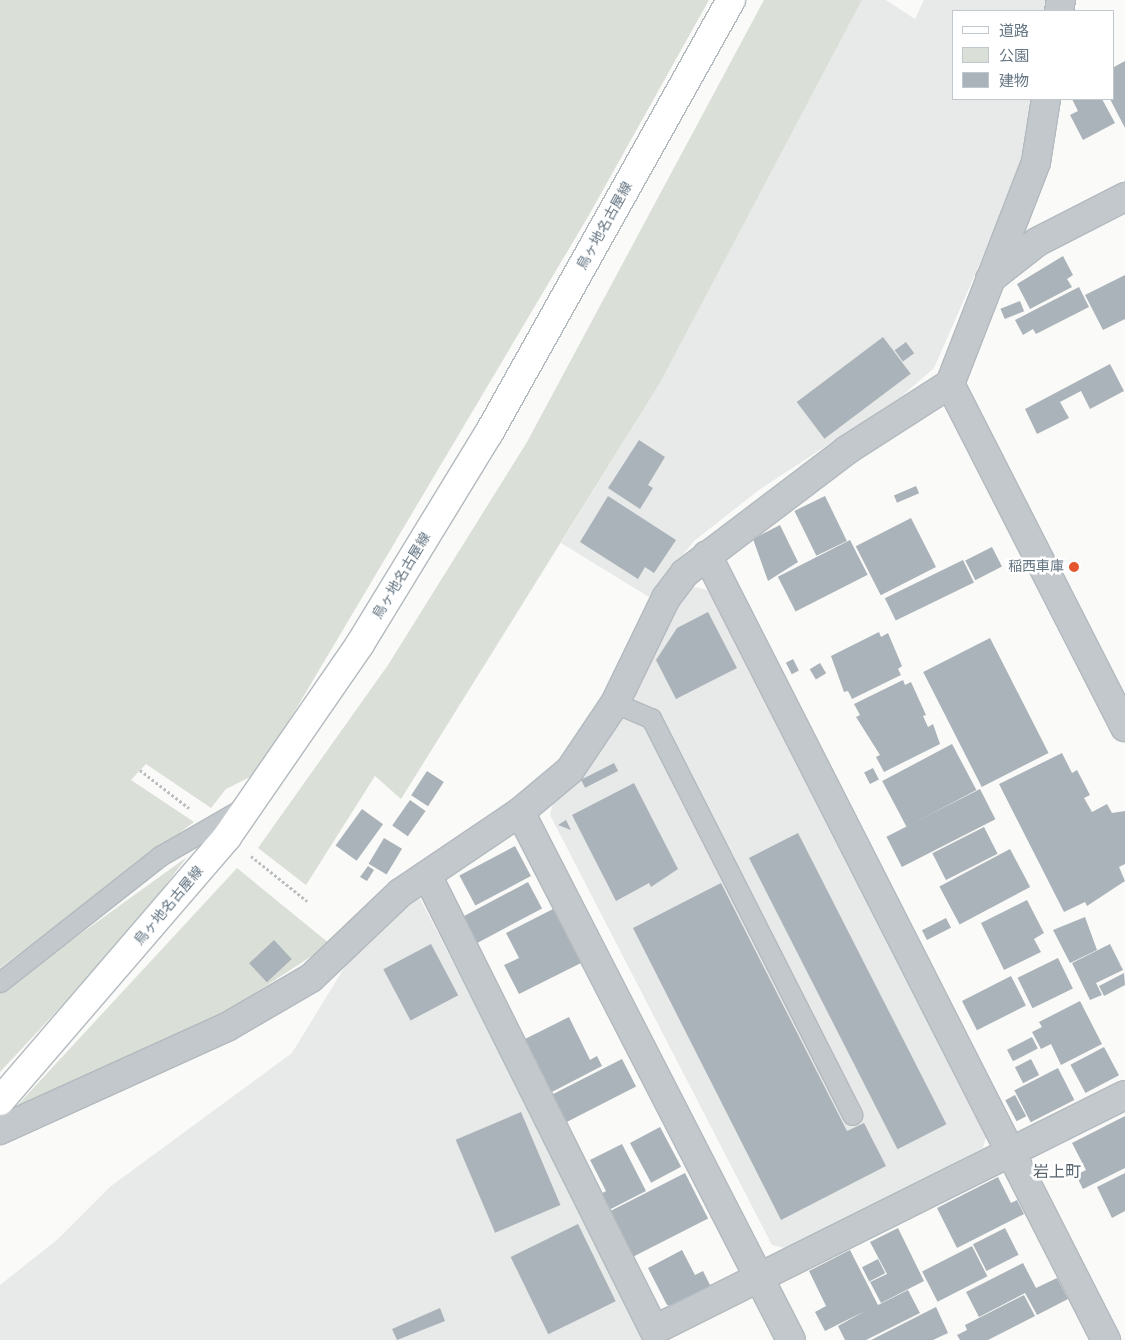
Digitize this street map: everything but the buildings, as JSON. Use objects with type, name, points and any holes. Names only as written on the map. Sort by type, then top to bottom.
[{"type":"main road","name":"鳥ヶ地名古屋線","points":[[0,1101],[219,831],[249,806],[360,644],[489,433],[731,0]]},
{"type":"street","points":[[0,1130],[227,1027],[311,978],[400,893],[520,812],[570,770],[615,703],[666,598],[685,573],[847,450],[950,384],[1036,162],[1046,100]]},
{"type":"street","points":[[990,279],[1037,242],[1125,197]]},
{"type":"street","points":[[950,384],[1125,727]]},
{"type":"street","points":[[707,555],[1106,1340]]},
{"type":"street","points":[[520,812],[791,1340]]},
{"type":"street","points":[[427,875],[654,1330],[1125,1095]]},
{"type":"lane","points":[[615,703],[651,718],[852,1115]]},
{"type":"lane","points":[[0,982],[160,856],[219,831]]},
{"type":"path","points":[[140,770],[307,901]]},
{"type":"shaded area","points":[[862,0],[886,0],[915,19],[924,0],[1050,0],[1048,10],[952,10],[952,100],[1034,100],[1024,163],[934,368],[902,396],[759,490],[694,541],[649,597],[561,543],[660,383]]},
{"type":"shaded area","points":[[694,587],[713,591],[987,1133],[983,1148],[789,1249],[772,1245],[550,815],[554,799],[607,742],[675,606]]},
{"type":"shaded area","points":[[416,891],[649,1340],[0,1340],[0,1285],[58,1239],[111,1186],[292,1053],[352,955]]},
{"type":"green space","points":[[0,0],[709,0],[589,215],[258,773],[226,789],[211,808],[146,764],[131,780],[194,822],[0,968]]},
{"type":"green space","points":[[764,0],[862,0],[660,383],[401,799],[375,776],[306,885],[258,848],[388,665],[527,442]]},
{"type":"green space","points":[[187,857],[126,937],[0,1072],[0,992]]},
{"type":"green space","points":[[237,868],[330,944],[223,1014],[14,1109]]},
{"type":"place","name":"稲西車庫","points":[[1074,567]]},
{"type":"district","name":"岩上町","points":[[1057,1172]]}]
